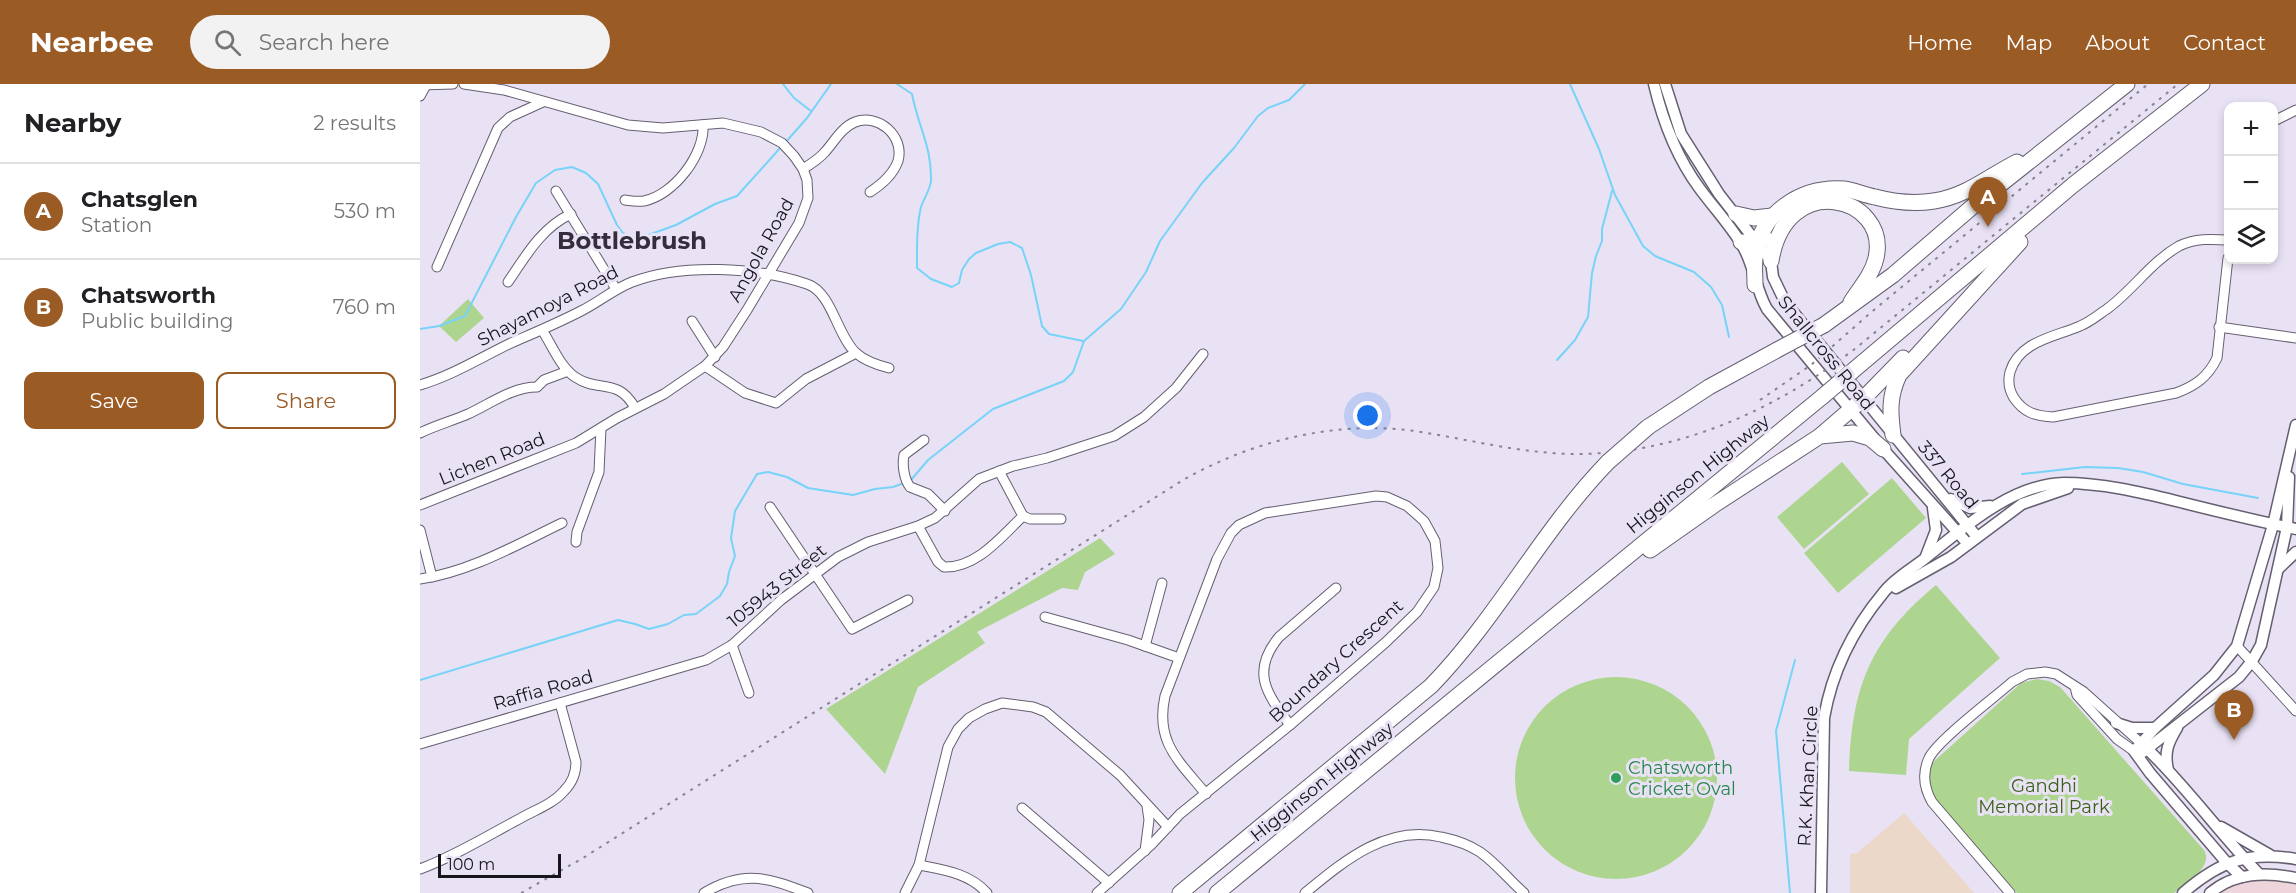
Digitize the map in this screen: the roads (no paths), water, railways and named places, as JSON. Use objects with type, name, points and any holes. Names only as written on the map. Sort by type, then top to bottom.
[{"type":"highway","name":"Higginson Highway","points":[[1180,893],[1431,686],[1464,650],[1568,508],[1608,462],[1648,427],[1709,387],[1824,325],[1846,310],[1893,275],[1972,207],[2127,84]]},
{"type":"highway","name":"Higginson Highway","points":[[1217,893],[1822,397],[2073,185],[2202,84]]},
{"type":"highway","points":[[1755,285],[1755,256],[1758,242],[1778,222],[1793,200],[1821,190],[1851,190],[1891,201],[1933,201],[1956,196],[2051,144]]},
{"type":"highway","points":[[1893,435],[1889,409],[1890,397],[1899,375],[1965,300],[2073,185]]},
{"type":"highway","points":[[1736,214],[1778,222],[1804,207],[1822,202],[1832,201],[1849,205],[1867,221],[1875,236],[1876,255],[1869,275],[1846,310]]},
{"type":"highway","points":[[1771,261],[1778,222]]},
{"type":"highway","points":[[1741,242],[1758,242]]},
{"type":"highway","points":[[1545,625],[1714,505],[1820,436],[1863,399],[1939,321],[1965,300]]},
{"type":"highway","points":[[1820,436],[1853,433],[1869,438],[1884,449]]},
{"type":"street","points":[[420,85],[453,84]]},
{"type":"street","name":"Angola Road","points":[[464,84],[504,90],[641,127],[663,129],[723,123],[747,127],[782,143],[803,169],[808,189],[807,206],[747,310],[715,357],[664,394],[635,408],[576,443]]},
{"type":"street","name":"Shallcross Road","points":[[1654,84],[1664,119],[1680,156],[1699,188],[1741,242],[1755,285],[1767,309],[1884,449]]},
{"type":"street","name":"Shallcross Road","points":[[1665,84],[1681,134],[1719,194],[1771,261],[1773,277],[1785,302],[1893,435]]},
{"type":"street","points":[[420,96],[426,85]]},
{"type":"street","points":[[437,267],[498,128],[510,117],[543,102]]},
{"type":"street","points":[[2278,119],[2296,110]]},
{"type":"street","points":[[803,169],[820,158],[848,126],[861,120],[877,122],[893,135],[899,158],[887,179],[870,192]]},
{"type":"street","points":[[625,200],[646,201],[676,182],[696,157],[704,135],[704,125]]},
{"type":"street","points":[[556,191],[616,289]]},
{"type":"street","points":[[508,282],[538,240],[555,224],[571,214]]},
{"type":"street","points":[[2224,240],[2193,240],[2180,246],[2150,269],[2122,298],[2090,321],[2029,347],[2020,354],[2011,368],[2009,377],[2011,393],[2029,412],[2038,416],[2053,417],[2176,393],[2189,388],[2212,370],[2217,358],[2228,264]]},
{"type":"street","name":"Shayamoya Road","points":[[420,385],[451,374],[583,311],[616,289],[643,278],[700,269],[753,271],[807,284],[818,291],[826,302],[840,330],[856,353]]},
{"type":"street","points":[[693,321],[715,357]]},
{"type":"street","points":[[2219,327],[2296,338]]},
{"type":"street","points":[[542,330],[568,371],[579,379],[620,390],[630,398],[635,408]]},
{"type":"street","points":[[705,366],[745,393],[776,403],[806,379],[856,353],[889,368]]},
{"type":"street","name":"105943 Street","points":[[676,668],[706,660],[732,645],[766,613],[814,574],[848,551],[918,526],[945,512],[970,485],[999,471],[1114,436],[1144,417],[1176,388],[1203,354]]},
{"type":"street","points":[[420,433],[466,415],[514,392],[527,387],[537,387],[544,380],[568,371]]},
{"type":"street","points":[[2140,750],[2155,728],[2214,675],[2237,646],[2272,525],[2296,425]]},
{"type":"street","points":[[576,542],[577,532],[599,472],[602,428]]},
{"type":"street","name":"337 Road","points":[[1893,435],[1977,537]]},
{"type":"street","points":[[924,440],[904,455],[903,466],[906,479],[910,487],[928,494],[945,512]]},
{"type":"street","name":"Lichen Road","points":[[420,505],[576,443]]},
{"type":"street","name":"337 Road","points":[[1884,449],[1968,544]]},
{"type":"street","points":[[2140,750],[2178,725],[2239,677],[2261,645],[2279,568],[2292,528],[2290,454]]},
{"type":"street","points":[[999,471],[1023,516],[1030,519],[1061,519]]},
{"type":"street","name":"R.K. Khan Circle","points":[[1821,893],[1822,744],[1827,700],[1843,656],[1863,622],[1892,584],[1958,532],[1998,505],[2020,494],[2055,484],[2135,491],[2292,528]]},
{"type":"street","name":"R.K. Khan Circle","points":[[1878,601],[1896,588],[1951,557],[2030,500],[2061,489],[2083,485]]},
{"type":"street","points":[[1941,492],[1970,508],[1998,505]]},
{"type":"street","name":"Boundary Crescent","points":[[1363,497],[1387,498],[1407,506],[1424,521],[1435,541],[1438,568],[1434,586],[1417,612],[1386,642],[1290,725],[1206,794],[1174,755],[1162,730],[1162,709],[1165,696],[1179,658],[1221,549],[1239,525],[1265,513],[1363,497]]},
{"type":"street","points":[[1922,561],[1934,538],[1935,519],[1932,506]]},
{"type":"street","points":[[770,507],[850,627],[855,629],[878,614],[908,600]]},
{"type":"street","points":[[918,526],[938,562],[947,567],[979,555],[991,547],[1023,516]]},
{"type":"street","points":[[420,579],[432,577],[505,550],[562,523]]},
{"type":"street","points":[[420,530],[432,577]]},
{"type":"street","points":[[2279,568],[2296,552]]},
{"type":"street","points":[[1145,646],[1162,583]]},
{"type":"street","points":[[1290,725],[1265,686],[1264,661],[1271,646],[1279,637],[1336,588]]},
{"type":"street","points":[[1045,617],[1179,658]]},
{"type":"street","points":[[732,645],[749,693]]},
{"type":"street","points":[[2237,646],[2296,711]]},
{"type":"street","name":"Raffia Road","points":[[420,744],[676,668]]},
{"type":"street","points":[[2010,893],[1932,802],[1925,785],[1926,766],[1932,753],[1945,740],[2019,677],[2040,672],[2050,672],[2062,677],[2087,695],[2140,750],[2169,772],[2208,819],[2259,874]]},
{"type":"street","points":[[2074,687],[2078,695],[2117,739],[2140,750],[2150,773],[2227,863],[2242,877]]},
{"type":"street","points":[[420,868],[461,851],[548,804],[565,791],[576,771],[576,762],[560,703]]},
{"type":"street","points":[[905,893],[919,865],[943,764],[952,738],[969,718],[1002,703],[1033,706],[1046,712],[1120,775],[1168,827]]},
{"type":"street","points":[[2116,723],[2132,728],[2155,728]]},
{"type":"street","points":[[2169,772],[2166,760],[2167,746],[2178,725]]},
{"type":"street","points":[[1097,893],[1145,851],[1180,814],[1206,794]]},
{"type":"street","points":[[1145,851],[1149,819],[1147,806]]},
{"type":"street","points":[[1022,808],[1109,883]]},
{"type":"street","points":[[2208,819],[2272,855]]},
{"type":"street","points":[[1305,893],[1346,860],[1377,843],[1397,837],[1420,835],[1436,836],[1468,845],[1499,867],[1524,893]]},
{"type":"street","points":[[2183,893],[2212,870],[2243,858],[2272,855],[2296,859]]},
{"type":"street","points":[[919,865],[966,876],[987,893]]},
{"type":"street","points":[[2210,893],[2223,884],[2259,874],[2296,878]]},
{"type":"street","points":[[704,893],[731,879],[746,877],[774,880],[808,893]]},
{"type":"waterway","points":[[783,84],[794,98],[811,111]]},
{"type":"waterway","points":[[785,143],[807,118],[831,84]]},
{"type":"waterway","points":[[897,84],[912,94],[931,169],[931,181],[918,222],[917,268],[931,279],[952,287],[959,283],[962,270],[976,253],[1010,242],[1022,248],[1031,275],[1042,326],[1049,334],[1083,341]]},
{"type":"waterway","points":[[911,480],[928,460],[993,409],[1064,381],[1073,372],[1084,341],[1121,309],[1146,272],[1160,241],[1202,183],[1234,148],[1258,116],[1268,108],[1289,100],[1305,84]]},
{"type":"waterway","points":[[1570,84],[1599,149],[1615,195],[1643,246],[1655,256],[1694,272],[1711,287],[1722,305],[1729,337]]},
{"type":"waterway","points":[[420,329],[439,326],[465,316],[536,183],[555,170],[572,167],[586,173],[598,184],[623,233],[637,239],[676,225],[715,204],[737,196],[781,147]]},
{"type":"waterway","points":[[1557,360],[1575,340],[1588,317],[1592,273],[1602,241],[1602,229],[1612,191]]},
{"type":"waterway","points":[[2022,474],[2085,467],[2118,468],[2143,472],[2183,484],[2258,498]]},
{"type":"waterway","points":[[420,680],[618,620],[649,629],[668,624],[684,615],[696,614],[720,596],[727,584],[735,556],[731,538],[735,511],[757,474],[768,472],[787,477],[808,488],[853,495],[904,483]]},
{"type":"waterway","points":[[1790,893],[1776,731],[1795,660]]},
{"type":"railway","points":[[1760,400],[1811,365],[1875,309],[2148,84]]},
{"type":"railway","points":[[521,893],[583,858],[1183,480],[1237,454],[1266,444],[1325,431],[1385,428],[1532,451],[1572,454],[1611,452],[1649,447],[1686,438],[1758,409],[1825,371],[1856,348],[2178,84]]},
{"type":"place","name":"Chatsglen","points":[[1988,227]]},
{"type":"place","name":"Chatsworth","points":[[2234,740]]},
{"type":"place","name":"Chatsworth Cricket Oval","points":[[1616,778]]},
{"type":"district","name":"Bottlebrush","points":[[632,241]]},
{"type":"park label","name":"Gandhi Memorial Park","points":[[2044,796]]}]
